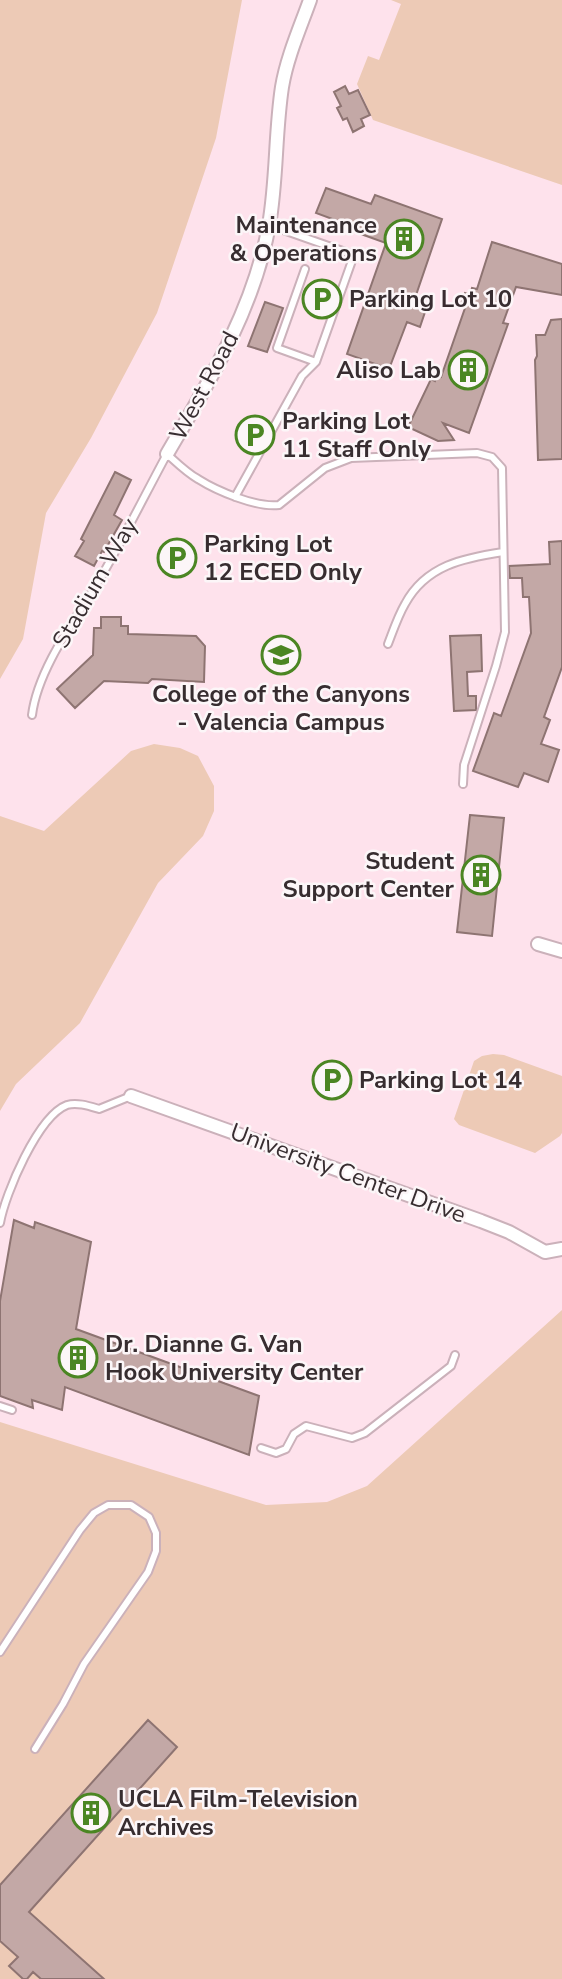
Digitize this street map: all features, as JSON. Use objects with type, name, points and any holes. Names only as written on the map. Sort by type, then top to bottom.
[{"type":"street","name":"West Road","points":[[167,454],[218,366],[234,332],[260,260],[269,225],[283,83],[310,0]]},
{"type":"street","points":[[538,944],[562,951]]},
{"type":"street","name":"University Center Drive","points":[[131,1096],[481,1221],[509,1232],[545,1252],[562,1249]]},
{"type":"lane","points":[[235,496],[302,376],[316,362],[354,255],[269,225]]},
{"type":"lane","points":[[305,269],[277,348],[316,362]]},
{"type":"lane","name":"West Road","points":[[167,454],[198,479],[235,496],[269,506],[279,505],[325,468],[351,458],[477,453],[492,457],[502,468],[503,552]]},
{"type":"lane","name":"Stadium Way","points":[[32,715],[34,697],[50,662],[102,574],[167,454]]},
{"type":"lane","points":[[388,644],[406,602],[421,584],[445,565],[469,557],[503,552],[505,632],[464,765],[463,784]]},
{"type":"lane","points":[[0,1223],[10,1190],[26,1153],[39,1132],[59,1110],[69,1104],[84,1104],[99,1109],[131,1096]]},
{"type":"lane","points":[[261,1448],[276,1453],[286,1448],[294,1434],[306,1426],[352,1437],[365,1433],[451,1366],[455,1355]]},
{"type":"lane","points":[[0,1406],[12,1410]]},
{"type":"lane","points":[[0,1652],[94,1513],[108,1505],[131,1505],[149,1517],[156,1532],[156,1551],[148,1572],[84,1664],[64,1703],[35,1749]]},
{"type":"shaded area","points":[[0,0],[242,0],[216,138],[157,313],[91,438],[46,513],[23,639],[0,679]]},
{"type":"shaded area","points":[[391,0],[562,0],[562,185],[373,120],[357,84],[368,56],[379,60],[401,4]]},
{"type":"shaded area","points":[[154,744],[180,748],[198,756],[214,786],[214,811],[203,836],[158,883],[80,1023],[16,1084],[0,1111],[0,816],[44,831],[131,751]]},
{"type":"shaded area","points":[[493,1054],[504,1055],[562,1076],[562,1133],[535,1153],[459,1125],[454,1119],[474,1061]]},
{"type":"shaded area","points":[[562,1310],[562,1979],[0,1979],[0,1422],[266,1505],[327,1502],[367,1486]]},
{"type":"building","points":[[345,86],[349,94],[358,90],[370,115],[361,119],[364,126],[353,132],[347,118],[343,120],[337,108],[341,106],[334,92]]},
{"type":"building","points":[[326,188],[371,204],[375,195],[442,219],[413,304],[426,309],[420,327],[407,322],[389,369],[347,354],[386,243],[361,234],[362,230],[316,213]]},
{"type":"building","name":"Aliso Lab","points":[[492,242],[562,264],[562,295],[516,287],[503,323],[508,324],[469,433],[443,423],[454,440],[438,441],[408,427],[431,379],[435,381],[437,376],[441,377],[465,308],[460,306],[465,293],[470,295],[472,288],[477,289]]},
{"type":"building","points":[[265,302],[283,308],[267,352],[248,346]]},
{"type":"building","points":[[562,319],[562,459],[538,460],[536,335],[545,335],[551,320]]},
{"type":"building","points":[[115,472],[131,480],[114,515],[122,520],[94,566],[75,556]]},
{"type":"building","points":[[562,541],[562,667],[544,717],[550,720],[541,744],[559,750],[548,782],[524,773],[518,787],[473,771],[494,713],[501,716],[531,633],[529,597],[523,597],[522,578],[510,578],[509,566],[550,564],[549,542]]},
{"type":"building","points":[[101,617],[121,617],[121,626],[128,626],[128,634],[196,636],[205,646],[204,682],[152,679],[148,683],[104,681],[75,708],[57,689],[93,655],[94,628],[101,628]]},
{"type":"building","points":[[481,635],[482,671],[467,672],[468,696],[476,696],[476,710],[454,711],[450,636]]},
{"type":"building","name":"Student Support Center","points":[[470,815],[504,818],[492,936],[457,932]]},
{"type":"building","name":"Dr. Dianne G. Van Hook University Center","points":[[14,1220],[34,1228],[35,1222],[91,1242],[76,1329],[259,1396],[249,1455],[65,1387],[62,1410],[32,1400],[33,1408],[0,1396],[0,1301]]},
{"type":"building","name":"UCLA Film-Television Archives","points":[[148,1720],[177,1747],[29,1912],[104,1979],[41,1979],[33,1972],[27,1979],[23,1979],[9,1966],[18,1957],[0,1941],[0,1885]]},
{"type":"place","name":"Maintenance & Operations","points":[[404,239]]},
{"type":"place","name":"Parking Lot 10","points":[[322,299]]},
{"type":"place","name":"Aliso Lab","points":[[468,370]]},
{"type":"place","name":"Parking Lot 11 Staff Only","points":[[255,435]]},
{"type":"place","name":"Parking Lot 12 ECED Only","points":[[177,558]]},
{"type":"place","name":"College of the Canyons - Valencia Campus","points":[[281,655]]},
{"type":"place","name":"Student Support Center","points":[[481,875]]},
{"type":"place","name":"Parking Lot 14","points":[[332,1080]]},
{"type":"place","name":"Dr. Dianne G. Van Hook University Center","points":[[78,1358]]},
{"type":"place","name":"UCLA Film-Television Archives","points":[[91,1813]]}]
